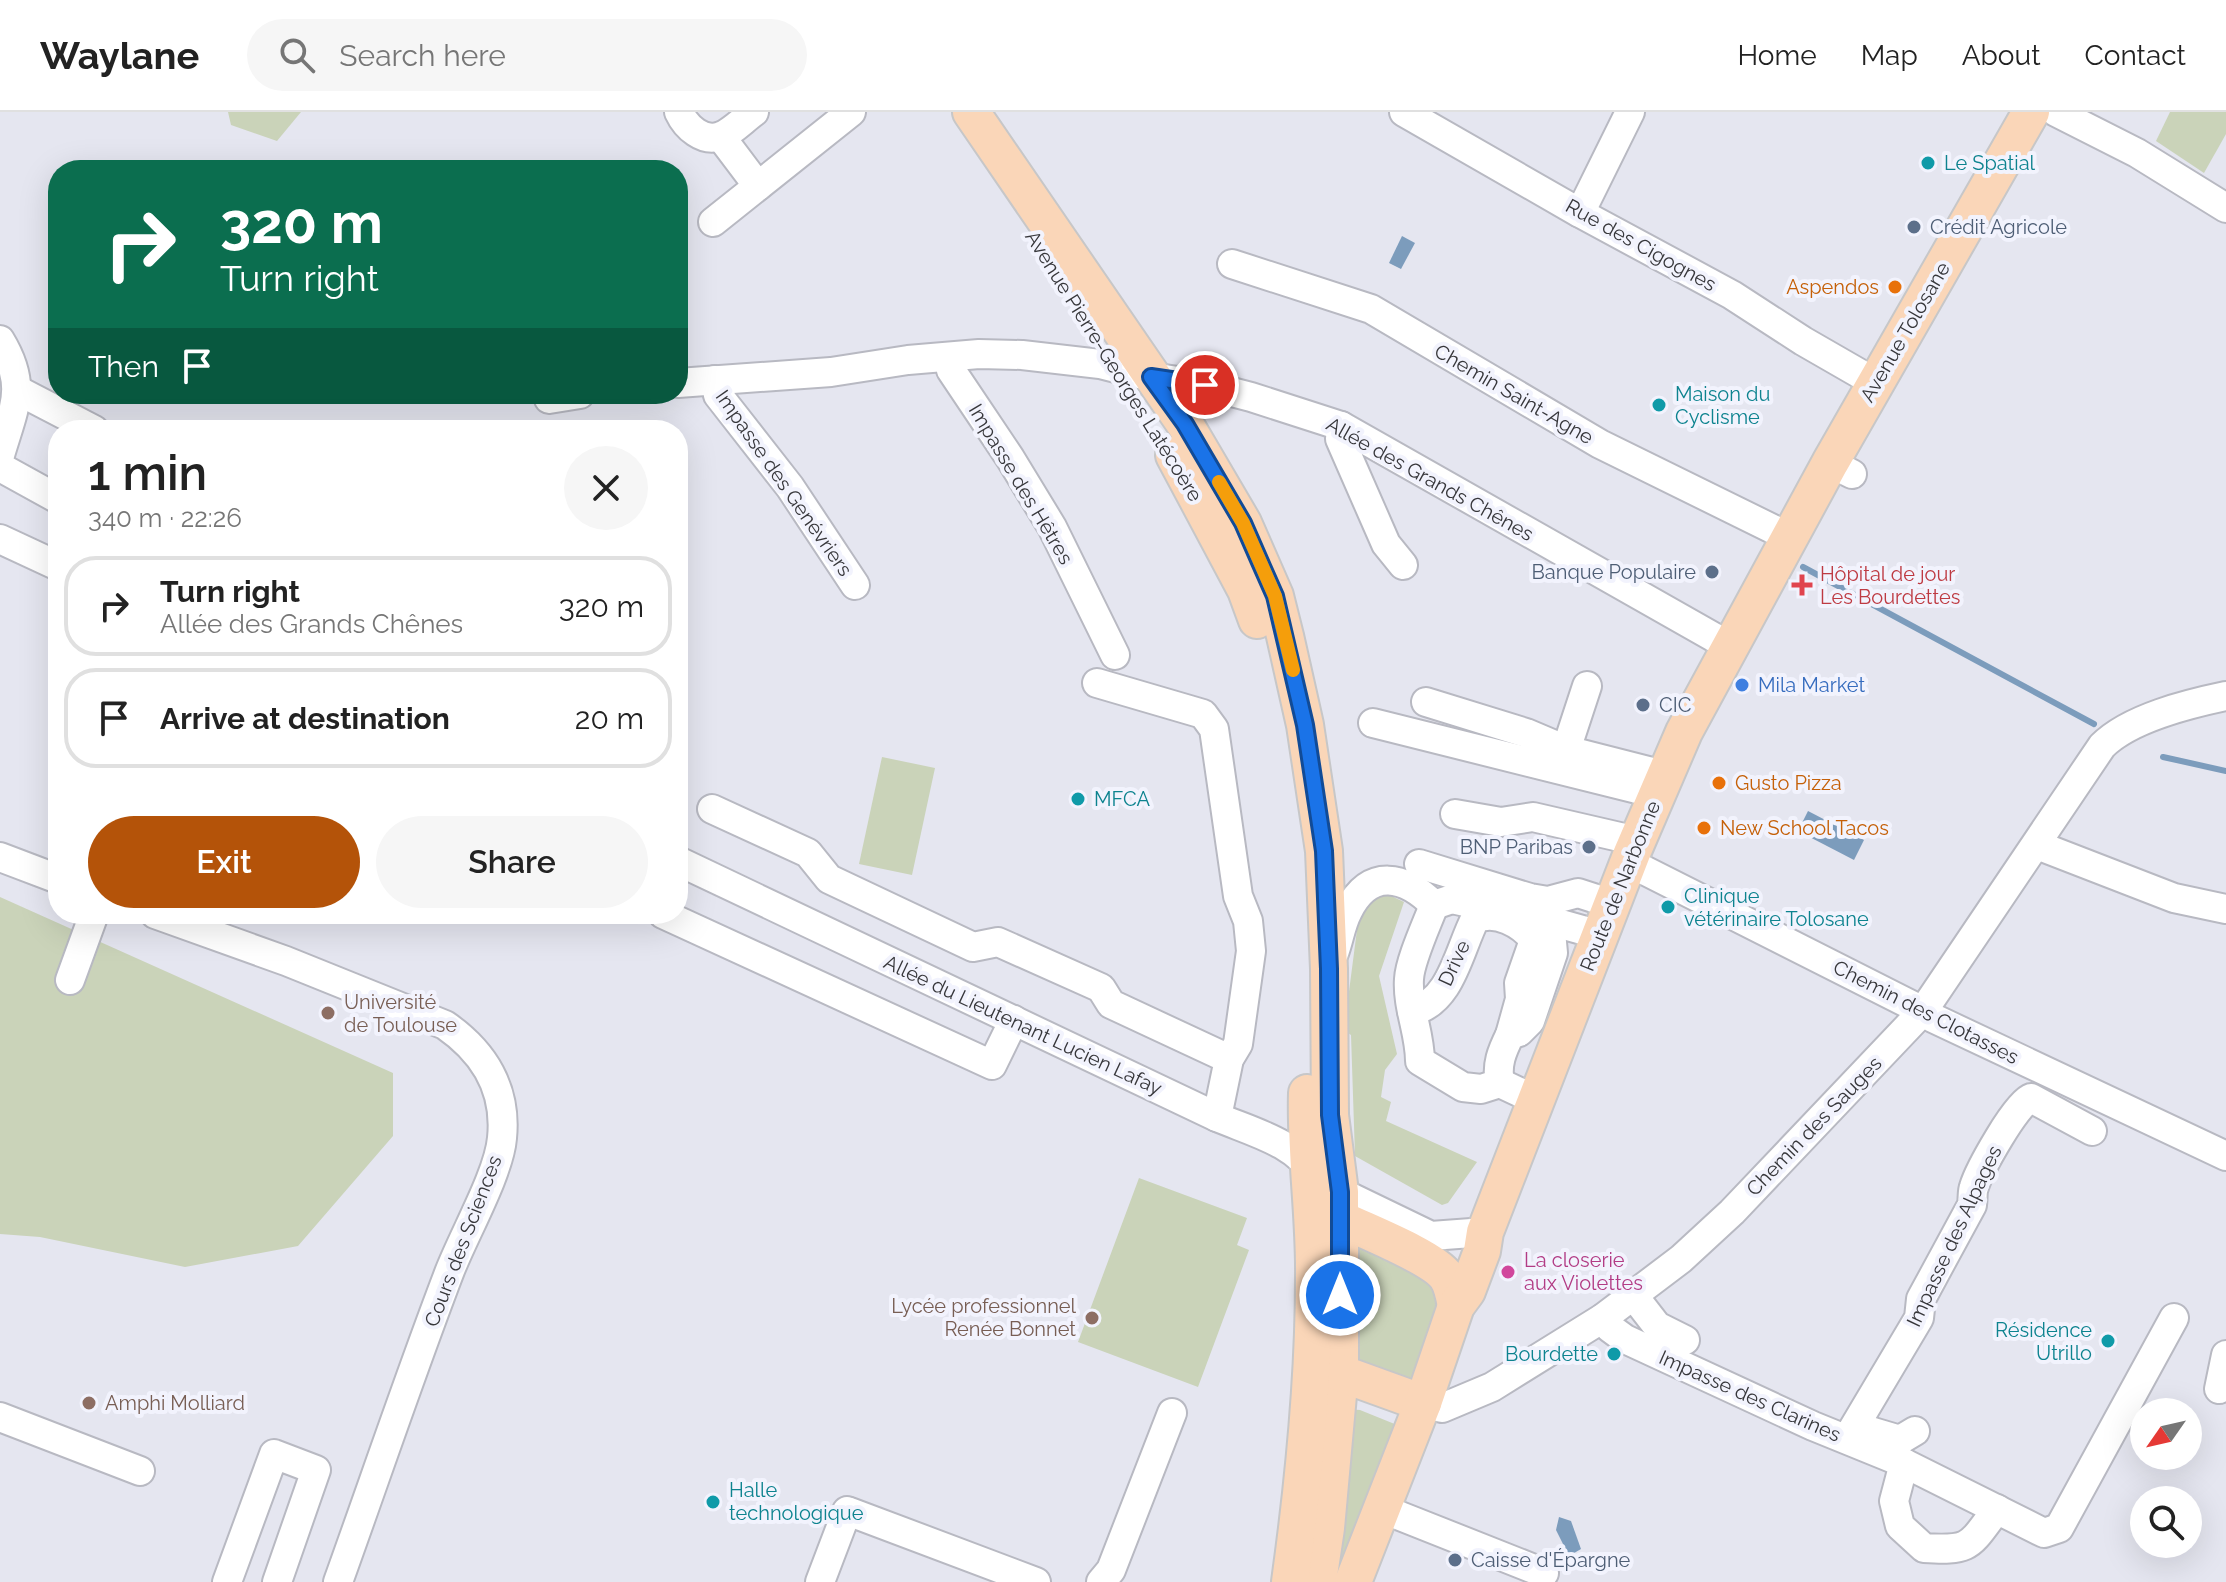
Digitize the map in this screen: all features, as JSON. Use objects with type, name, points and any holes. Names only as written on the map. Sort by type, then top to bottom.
[{"type":"main road","name":"Avenue Pierre-Georges Latécoère","points":[[950,112],[1054,251]]},
{"type":"main road","name":"Avenue Pierre-Georges Latécoère","points":[[971,112],[1054,251],[1135,373],[1246,590],[1278,696],[1304,830],[1309,893],[1306,1107],[1309,1165],[1327,1208]]},
{"type":"main road","name":"Avenue Tolosane","points":[[1786,546],[1841,469],[1876,383],[2031,112]]},
{"type":"main road","name":"Avenue Pierre-Georges Latécoère","points":[[1135,373],[1185,424],[1243,523],[1275,596],[1305,725],[1324,851],[1329,969],[1326,1528],[1318,1582]]},
{"type":"main road","name":"Route de Narbonne","points":[[1353,1582],[1423,1403],[1456,1306],[1467,1291],[1482,1251],[1485,1232],[1660,784],[1684,732],[1786,546]]},
{"type":"main road","points":[[1327,1208],[1427,1261],[1445,1275],[1456,1306]]},
{"type":"main road","points":[[1427,1261],[1468,1251],[1485,1232]]},
{"type":"main road","name":"Avenue Pierre-Georges Latécoère","points":[[1290,1582],[1326,1365]]},
{"type":"main road","points":[[1326,1365],[1423,1403]]},
{"type":"street","points":[[679,112],[685,124],[702,137],[721,137],[754,112]]},
{"type":"street","points":[[713,222],[851,112]]},
{"type":"street","name":"Rue des Cigognes","points":[[1404,112],[1580,213],[1732,295],[1876,383]]},
{"type":"street","points":[[1580,213],[1630,112]]},
{"type":"street","points":[[2056,112],[2192,184],[2226,208]]},
{"type":"street","points":[[721,137],[758,186]]},
{"type":"street","name":"Chemin Saint-Agne","points":[[1232,264],[1371,309],[1600,444],[1786,546]]},
{"type":"street","points":[[0,340],[8,354],[19,391],[0,455]]},
{"type":"street","name":"Allée des Grands Chênes","points":[[688,382],[831,372],[908,360],[1022,355],[1100,364],[1205,385],[1341,426],[1731,647]]},
{"type":"street","name":"Impasse des Hêtres","points":[[948,357],[951,370],[1052,527],[1115,655]]},
{"type":"street","name":"Impasse des Genévriers","points":[[715,380],[718,395],[790,487],[855,585]]},
{"type":"street","points":[[19,391],[75,420]]},
{"type":"street","points":[[1341,426],[1340,439],[1357,479],[1386,544],[1403,565]]},
{"type":"street","points":[[0,467],[48,493]]},
{"type":"street","points":[[11,544],[48,561]]},
{"type":"street","points":[[1097,683],[1203,714],[1214,729],[1238,896],[1248,921],[1251,951],[1238,1044],[1229,1059],[1217,1117]]},
{"type":"street","points":[[1566,750],[1587,686]]},
{"type":"street","name":"Chemin des Sauges","points":[[1423,1403],[1442,1408],[1492,1387],[1603,1318],[1681,1259],[1732,1212],[1923,1011],[2047,849],[2091,762],[2111,738],[2156,708],[2226,696]]},
{"type":"street","points":[[1426,702],[1526,733],[1660,784]]},
{"type":"street","points":[[1373,723],[1660,784]]},
{"type":"street","points":[[712,809],[808,853],[829,879],[973,947],[998,942],[1101,988],[1111,1004],[1229,1059]]},
{"type":"street","name":"Chemin des Clotasses","points":[[1455,814],[1501,822],[1533,817],[1632,851],[1953,1028],[2226,1156]]},
{"type":"street","points":[[2047,849],[2174,898],[2226,909]]},
{"type":"street","points":[[0,857],[48,875]]},
{"type":"street","points":[[1419,864],[1530,898],[1548,901],[1578,893],[1606,919]]},
{"type":"street","name":"Allée du Lieutenant Lucien Lafay","points":[[688,866],[1217,1117],[1285,1146],[1309,1165]]},
{"type":"street","points":[[1329,969],[1347,912],[1367,888],[1382,879],[1394,880],[1418,889],[1434,905]]},
{"type":"street","points":[[1434,905],[1452,899],[1542,930],[1606,919]]},
{"type":"street","points":[[1434,905],[1409,977],[1412,1011],[1420,1041],[1420,1061],[1463,1087],[1481,1089],[1500,1083],[1536,1100]]},
{"type":"street","name":"Drive","points":[[1412,1011],[1433,1001],[1448,983],[1475,919],[1481,916],[1501,917],[1526,930],[1542,930]]},
{"type":"street","points":[[70,980],[90,924]]},
{"type":"street","name":"Cours des Sciences","points":[[183,924],[286,961],[445,1025],[468,1041],[496,1083],[502,1109],[502,1140],[450,1270],[338,1582]]},
{"type":"street","points":[[685,924],[992,1065],[1014,1020]]},
{"type":"street","points":[[1500,1083],[1499,1061],[1520,999],[1519,983],[1542,930]]},
{"type":"street","points":[[1510,1035],[1519,1032],[1530,1021],[1553,953],[1542,930]]},
{"type":"street","name":"Impasse des Alpages","points":[[1850,1433],[1919,1318],[1921,1299],[1972,1205],[1973,1188],[2009,1120],[2025,1099],[2031,1098],[2061,1121],[2092,1131]]},
{"type":"street","points":[[1327,1208],[1431,1236],[1485,1232]]},
{"type":"street","points":[[1633,1295],[1657,1326],[1685,1340]]},
{"type":"street","name":"Impasse des Clarines","points":[[1603,1318],[1610,1328],[1625,1339],[1850,1433],[2044,1533],[2059,1528],[2174,1318]]},
{"type":"street","points":[[2219,1389],[2226,1355]]},
{"type":"street","points":[[1101,1582],[1111,1570],[1172,1413]]},
{"type":"street","points":[[0,1417],[140,1471]]},
{"type":"street","points":[[1850,1433],[1900,1440],[1915,1431]]},
{"type":"street","points":[[227,1582],[274,1454],[316,1470],[277,1582]]},
{"type":"street","points":[[1904,1463],[1894,1501],[1900,1526],[1924,1548],[1955,1550],[1972,1542],[1997,1509]]},
{"type":"street","points":[[1380,1508],[1544,1573]]},
{"type":"street","points":[[820,1582],[848,1512],[1036,1582]]},
{"type":"green space","points":[[228,112],[301,112],[277,141],[231,125]]},
{"type":"green space","points":[[2170,112],[2226,112],[2226,134],[2204,173],[2156,141]]},
{"type":"green space","points":[[882,757],[935,768],[912,875],[859,864]]},
{"type":"green space","points":[[1385,893],[1404,902],[1379,976],[1397,1054],[1385,1070],[1381,1097],[1391,1102],[1386,1121],[1477,1162],[1448,1203],[1442,1205],[1355,1156],[1351,1035],[1344,1030],[1361,899]]},
{"type":"green space","points":[[0,897],[48,918],[48,924],[60,924],[393,1073],[393,1136],[298,1246],[185,1267],[40,1237],[0,1234]]},
{"type":"green space","points":[[1139,1178],[1247,1218],[1237,1245],[1249,1250],[1198,1387],[1078,1342]]},
{"type":"green space","points":[[1352,1244],[1441,1283],[1446,1293],[1415,1385],[1357,1367]]},
{"type":"green space","points":[[1347,1409],[1360,1410],[1407,1429],[1348,1582],[1327,1582]]},
{"type":"water","points":[[1402,236],[1415,243],[1401,269],[1389,263]]},
{"type":"water","points":[[1808,811],[1864,840],[1854,860],[1798,831]]},
{"type":"water","points":[[1559,1517],[1571,1521],[1581,1549],[1569,1556],[1556,1530]]},
{"type":"waterway","points":[[1803,567],[2094,724]]},
{"type":"waterway","points":[[2163,757],[2226,771]]},
{"type":"slow traffic","points":[[1219,482],[1243,523],[1275,596],[1293,670]]},
{"type":"place","name":"Le Spatial","points":[[1928,163]]},
{"type":"place","name":"Crédit Agricole","points":[[1914,227]]},
{"type":"place","name":"Aspendos","points":[[1895,287]]},
{"type":"place","name":"Maison du Cyclisme","points":[[1659,405]]},
{"type":"place","name":"Banque Populaire","points":[[1712,572]]},
{"type":"place","name":"Hôpital de jour Les Bourdettes","points":[[1802,585]]},
{"type":"place","name":"Mila Market","points":[[1742,685]]},
{"type":"place","name":"CIC","points":[[1643,705]]},
{"type":"place","name":"Gusto Pizza","points":[[1719,783]]},
{"type":"place","name":"MFCA","points":[[1078,799]]},
{"type":"place","name":"New School Tacos","points":[[1704,828]]},
{"type":"place","name":"BNP Paribas","points":[[1589,847]]},
{"type":"place","name":"Clinique vétérinaire Tolosane","points":[[1668,907]]},
{"type":"place","name":"Université de Toulouse","points":[[328,1013]]},
{"type":"place","name":"La closerie aux Violettes","points":[[1508,1272]]},
{"type":"place","name":"Lycée professionnel Renée Bonnet","points":[[1092,1318]]},
{"type":"place","name":"Résidence Utrillo","points":[[2108,1341]]},
{"type":"place","name":"Bourdette","points":[[1614,1354]]},
{"type":"place","name":"Amphi Molliard","points":[[89,1403]]},
{"type":"place","name":"Halle technologique","points":[[713,1502]]},
{"type":"place","name":"Caisse d'Épargne","points":[[1455,1560]]},
{"type":"route","points":[[1205,385],[1151,377],[1185,424],[1243,523],[1275,596],[1305,725],[1324,851],[1330,1115],[1340,1192],[1340,1295]]}]
